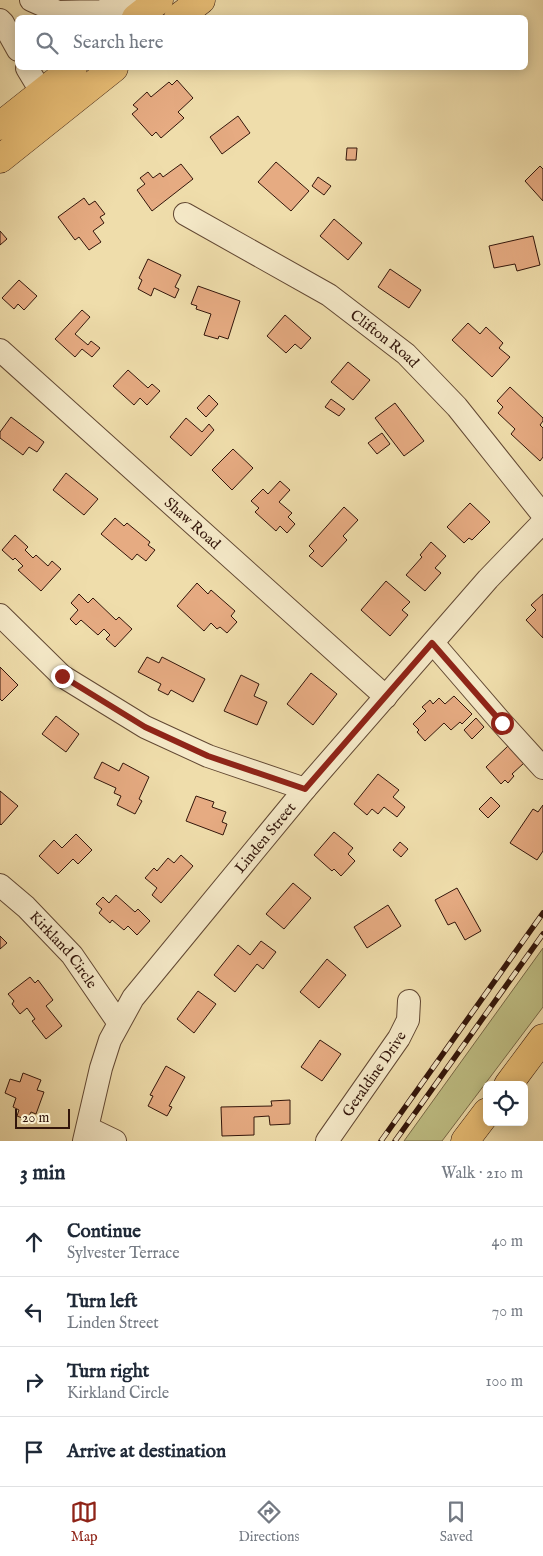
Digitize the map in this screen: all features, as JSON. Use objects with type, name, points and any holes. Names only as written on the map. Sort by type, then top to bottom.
[{"type":"main road","points":[[182,15],[201,0]]},
{"type":"main road","points":[[0,126],[71,70]]},
{"type":"main road","points":[[0,159],[111,70]]},
{"type":"main road","points":[[511,1081],[543,1038]]},
{"type":"main road","points":[[465,1141],[483,1117]]},
{"type":"street","points":[[32,0],[58,12],[102,11],[139,6]]},
{"type":"street","points":[[0,20],[4,23],[15,44]]},
{"type":"street","points":[[28,70],[42,93]]},
{"type":"street","name":"Clifton Road","points":[[184,214],[329,294],[406,354],[457,407],[543,515]]},
{"type":"street","name":"Shaw Road","points":[[0,350],[386,697]]},
{"type":"street","name":"Linden Street","points":[[86,1134],[101,1068],[110,1040],[118,1022],[133,998],[305,789],[488,580],[543,522]]},
{"type":"street","points":[[0,615],[62,676],[145,727],[208,756],[305,789]]},
{"type":"street","points":[[432,643],[543,768]]},
{"type":"street","name":"Kirkland Circle","points":[[0,885],[26,907],[72,955],[118,1022]]},
{"type":"street","name":"Geraldine Drive","points":[[326,1141],[400,1038],[408,1020],[409,1001]]},
{"type":"street","points":[[86,1134],[115,1141]]},
{"type":"green space","points":[[543,948],[543,1007],[487,1081],[483,1081],[483,1087],[442,1141],[404,1141]]},
{"type":"building","points":[[177,80],[193,98],[178,112],[184,118],[161,138],[156,132],[152,136],[132,114],[138,109],[133,105],[147,92],[151,97],[169,82],[172,85]]},
{"type":"building","points":[[238,116],[250,133],[222,154],[210,137]]},
{"type":"building","points":[[347,148],[357,148],[356,160],[346,160]]},
{"type":"building","points":[[276,162],[309,191],[291,211],[258,182]]},
{"type":"building","points":[[181,164],[193,179],[152,211],[137,190],[145,184],[140,178],[148,172],[153,178],[160,173],[163,177]]},
{"type":"building","points":[[540,166],[543,169],[543,201],[525,181]]},
{"type":"building","points":[[318,177],[331,186],[324,195],[312,186]]},
{"type":"building","points":[[84,198],[89,205],[95,201],[105,214],[100,217],[104,223],[93,231],[101,242],[89,250],[79,237],[75,240],[58,217]]},
{"type":"building","points":[[334,219],[362,243],[348,260],[320,236]]},
{"type":"building","points":[[0,231],[7,239],[0,245]]},
{"type":"building","points":[[533,236],[540,265],[517,271],[515,264],[494,268],[489,246]]},
{"type":"building","points":[[148,259],[181,275],[175,287],[179,289],[175,298],[154,288],[151,296],[138,289],[142,280],[139,278]]},
{"type":"building","points":[[390,269],[421,290],[409,308],[378,287]]},
{"type":"building","points":[[19,280],[37,296],[24,310],[18,304],[14,309],[2,298]]},
{"type":"building","points":[[198,286],[240,301],[228,339],[219,336],[218,339],[204,335],[211,314],[196,309],[197,306],[191,304]]},
{"type":"building","points":[[82,310],[90,317],[75,334],[88,345],[91,341],[100,348],[92,357],[82,349],[75,357],[55,339]]},
{"type":"building","points":[[285,315],[311,338],[301,349],[295,344],[286,353],[267,336]]},
{"type":"building","points":[[468,323],[480,334],[486,327],[503,343],[499,348],[510,357],[492,377],[452,340]]},
{"type":"building","points":[[348,362],[370,380],[353,400],[331,382]]},
{"type":"building","points":[[128,370],[148,388],[152,384],[160,391],[147,405],[140,398],[134,405],[113,386]]},
{"type":"building","points":[[510,387],[543,418],[540,425],[543,428],[543,457],[540,461],[511,434],[515,429],[498,413],[503,407],[497,401]]},
{"type":"building","points":[[209,395],[218,404],[206,417],[197,408]]},
{"type":"building","points":[[331,399],[345,409],[339,416],[325,407]]},
{"type":"building","points":[[395,403],[424,441],[404,456],[375,418]]},
{"type":"building","points":[[11,417],[44,442],[37,452],[29,447],[23,455],[0,438],[0,432]]},
{"type":"building","points":[[186,418],[202,432],[209,424],[214,430],[191,456],[170,437]]},
{"type":"building","points":[[382,433],[390,444],[377,454],[368,443]]},
{"type":"building","points":[[233,449],[253,468],[232,490],[212,470]]},
{"type":"building","points":[[66,473],[98,499],[84,515],[53,490]]},
{"type":"building","points":[[280,481],[290,490],[279,502],[292,513],[288,517],[295,524],[287,533],[280,526],[276,531],[255,512],[259,508],[251,501],[263,489],[268,494]]},
{"type":"building","points":[[470,503],[490,522],[472,540],[469,538],[464,543],[447,527]]},
{"type":"building","points":[[344,507],[358,520],[343,536],[347,540],[322,567],[309,556],[314,551],[309,546]]},
{"type":"building","points":[[115,518],[124,526],[127,523],[150,542],[148,545],[155,550],[146,561],[137,554],[132,560],[101,534]]},
{"type":"building","points":[[15,535],[28,547],[25,550],[33,558],[36,555],[48,566],[52,561],[61,569],[41,591],[18,570],[23,566],[15,558],[13,560],[2,550]]},
{"type":"building","points":[[431,542],[446,556],[435,568],[441,573],[425,591],[406,575],[422,557],[420,555]]},
{"type":"building","points":[[386,581],[410,602],[402,610],[408,615],[390,636],[361,610]]},
{"type":"building","points":[[197,583],[208,594],[211,590],[235,611],[231,616],[237,622],[227,633],[220,627],[217,629],[211,623],[204,631],[177,606]]},
{"type":"building","points":[[79,594],[88,603],[93,598],[116,620],[119,617],[132,629],[115,647],[106,639],[110,635],[104,629],[98,635],[81,620],[76,625],[70,619],[78,610],[71,603]]},
{"type":"building","points":[[543,594],[543,638],[526,620],[536,610],[531,605]]},
{"type":"building","points":[[147,657],[159,663],[162,657],[205,679],[193,702],[171,690],[168,695],[158,690],[161,684],[138,672]]},
{"type":"building","points":[[0,667],[18,685],[2,701],[0,699]]},
{"type":"building","points":[[311,673],[337,694],[313,725],[287,704]]},
{"type":"building","points":[[241,675],[259,684],[254,696],[267,702],[257,725],[224,711]]},
{"type":"building","points":[[454,696],[472,714],[462,724],[460,722],[451,730],[444,723],[425,741],[413,724],[426,711],[422,707],[430,700],[433,704],[439,698],[445,704]]},
{"type":"building","points":[[56,716],[79,734],[66,752],[42,734]]},
{"type":"building","points":[[476,718],[484,727],[472,739],[464,730]]},
{"type":"building","points":[[508,746],[524,763],[512,774],[514,776],[508,783],[505,780],[501,784],[486,767]]},
{"type":"building","points":[[102,762],[119,771],[123,763],[149,777],[139,799],[142,801],[135,814],[117,805],[121,796],[114,793],[116,788],[94,778]]},
{"type":"building","points":[[378,774],[399,790],[393,797],[405,807],[397,817],[384,807],[378,814],[372,809],[367,815],[354,804]]},
{"type":"building","points":[[0,791],[18,806],[1,825],[0,824]]},
{"type":"building","points":[[196,796],[214,802],[212,807],[226,812],[222,822],[227,824],[223,835],[186,821]]},
{"type":"building","points":[[491,797],[500,806],[488,818],[479,809]]},
{"type":"building","points":[[543,805],[543,851],[537,860],[510,843],[533,809],[538,812]]},
{"type":"building","points":[[334,832],[353,848],[348,854],[355,861],[341,876],[334,869],[332,871],[314,855]]},
{"type":"building","points":[[76,834],[92,850],[78,864],[73,859],[58,874],[39,856],[54,840],[62,848]]},
{"type":"building","points":[[400,842],[408,849],[401,857],[393,850]]},
{"type":"building","points":[[181,855],[193,866],[161,903],[152,895],[157,888],[145,878],[154,868],[157,871],[168,858],[174,863]]},
{"type":"building","points":[[293,883],[311,898],[284,929],[266,914]]},
{"type":"building","points":[[457,888],[481,931],[465,940],[455,922],[448,925],[435,900]]},
{"type":"building","points":[[116,895],[135,912],[138,909],[150,921],[137,935],[128,926],[124,930],[112,920],[110,923],[99,913],[102,909],[96,904],[103,897],[109,903]]},
{"type":"building","points":[[388,905],[401,926],[367,948],[354,927]]},
{"type":"building","points":[[0,936],[7,943],[0,949]]},
{"type":"building","points":[[261,941],[276,952],[263,969],[257,964],[235,992],[214,975],[238,945],[250,955]]},
{"type":"building","points":[[327,959],[346,975],[319,1008],[300,992]]},
{"type":"building","points":[[30,977],[35,983],[38,980],[53,1000],[46,1006],[62,1026],[46,1039],[32,1021],[35,1019],[27,1008],[20,1014],[12,1004],[14,1001],[8,994]]},
{"type":"building","points":[[198,991],[216,1004],[194,1033],[177,1019]]},
{"type":"building","points":[[320,1040],[341,1054],[322,1081],[301,1067]]},
{"type":"building","points":[[166,1066],[185,1077],[169,1106],[172,1107],[167,1116],[148,1106],[153,1096],[150,1095]]},
{"type":"building","points":[[23,1073],[41,1080],[37,1090],[44,1092],[36,1114],[31,1112],[27,1120],[17,1116],[19,1110],[13,1107],[16,1098],[5,1093],[10,1079],[20,1082]]},
{"type":"building","points":[[290,1100],[290,1124],[270,1125],[269,1116],[254,1117],[254,1135],[222,1136],[221,1107],[272,1106],[271,1101]]},
{"type":"railway","points":[[381,1141],[543,913]]},
{"type":"railway","points":[[395,1141],[543,934]]},
{"type":"route","points":[[62,676],[145,727],[208,756],[305,789],[432,643],[502,723]]}]
